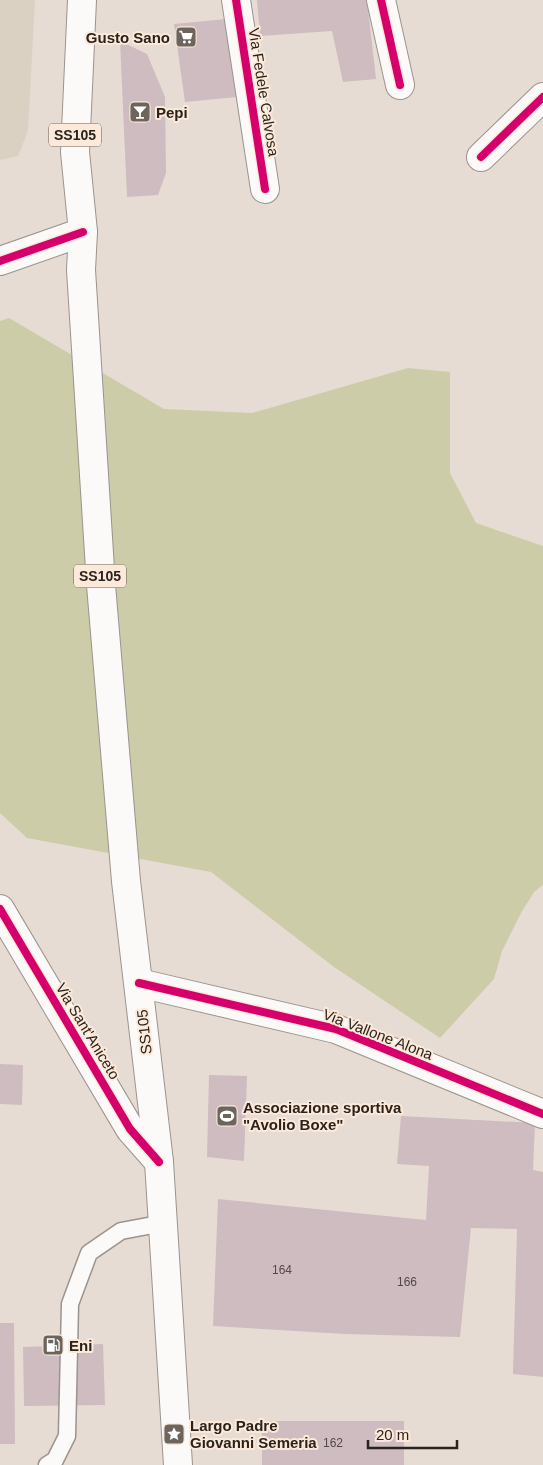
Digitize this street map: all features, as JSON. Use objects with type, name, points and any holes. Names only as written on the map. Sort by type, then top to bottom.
[{"type":"main road","name":"SS105","points":[[82,0],[75,152],[83,232],[81,270],[101,585],[126,880],[139,983],[164,1223],[178,1465]]},
{"type":"main road","name":"Via Fedele Calvosa","points":[[236,0],[265,189]]},
{"type":"main road","points":[[381,0],[400,85]]},
{"type":"main road","points":[[481,158],[543,97]]},
{"type":"main road","points":[[0,261],[83,232]]},
{"type":"main road","name":"Via Sant'Aniceto","points":[[0,909],[130,1129],[158,1162]]},
{"type":"main road","name":"Via Vallone Alona","points":[[139,983],[336,1029],[543,1114]]},
{"type":"lane","points":[[47,1465],[55,1460],[67,1436],[70,1304],[89,1253],[121,1231],[164,1223]]},
{"type":"shaded area","points":[[0,0],[35,0],[28,131],[18,156],[0,160]]},
{"type":"green space","points":[[9,318],[164,409],[252,413],[408,368],[450,372],[450,473],[476,523],[543,546],[543,885],[534,892],[521,913],[502,951],[494,979],[440,1038],[334,967],[211,872],[27,838],[0,813],[0,321]]},
{"type":"building","points":[[257,0],[367,0],[376,79],[343,82],[332,31],[260,36]]},
{"type":"building","points":[[226,19],[237,97],[185,102],[174,24]]},
{"type":"building","points":[[120,41],[147,54],[165,97],[166,173],[158,195],[127,197]]},
{"type":"building","points":[[0,1064],[23,1065],[22,1105],[0,1104]]},
{"type":"building","name":"Associazione sportiva \"Avolio Boxe\"","points":[[209,1075],[247,1076],[244,1161],[207,1157]]},
{"type":"building","points":[[401,1116],[535,1123],[533,1170],[543,1172],[543,1377],[513,1374],[517,1229],[471,1228],[460,1337],[345,1334],[213,1326],[218,1199],[426,1220],[429,1166],[397,1164]]},
{"type":"building","points":[[0,1323],[14,1323],[15,1444],[0,1444]]},
{"type":"building","points":[[103,1344],[105,1405],[24,1406],[23,1347]]},
{"type":"building","points":[[262,1421],[404,1421],[404,1465],[262,1465]]},
{"type":"cycle path","points":[[236,0],[265,189]]},
{"type":"cycle path","points":[[381,0],[400,85]]},
{"type":"cycle path","points":[[481,157],[543,97]]},
{"type":"cycle path","points":[[0,261],[83,232]]},
{"type":"cycle path","points":[[0,909],[130,1129],[159,1162]]},
{"type":"cycle path","points":[[139,983],[336,1029],[543,1114]]},
{"type":"place","name":"Gusto Sano","points":[[186,37]]},
{"type":"place","name":"Pepi","points":[[140,112]]},
{"type":"place","name":"Associazione sportiva \"Avolio Boxe\"","points":[[227,1116]]},
{"type":"place","name":"Eni","points":[[53,1345]]},
{"type":"place","name":"Largo Padre Giovanni Semeria","points":[[174,1434]]}]
